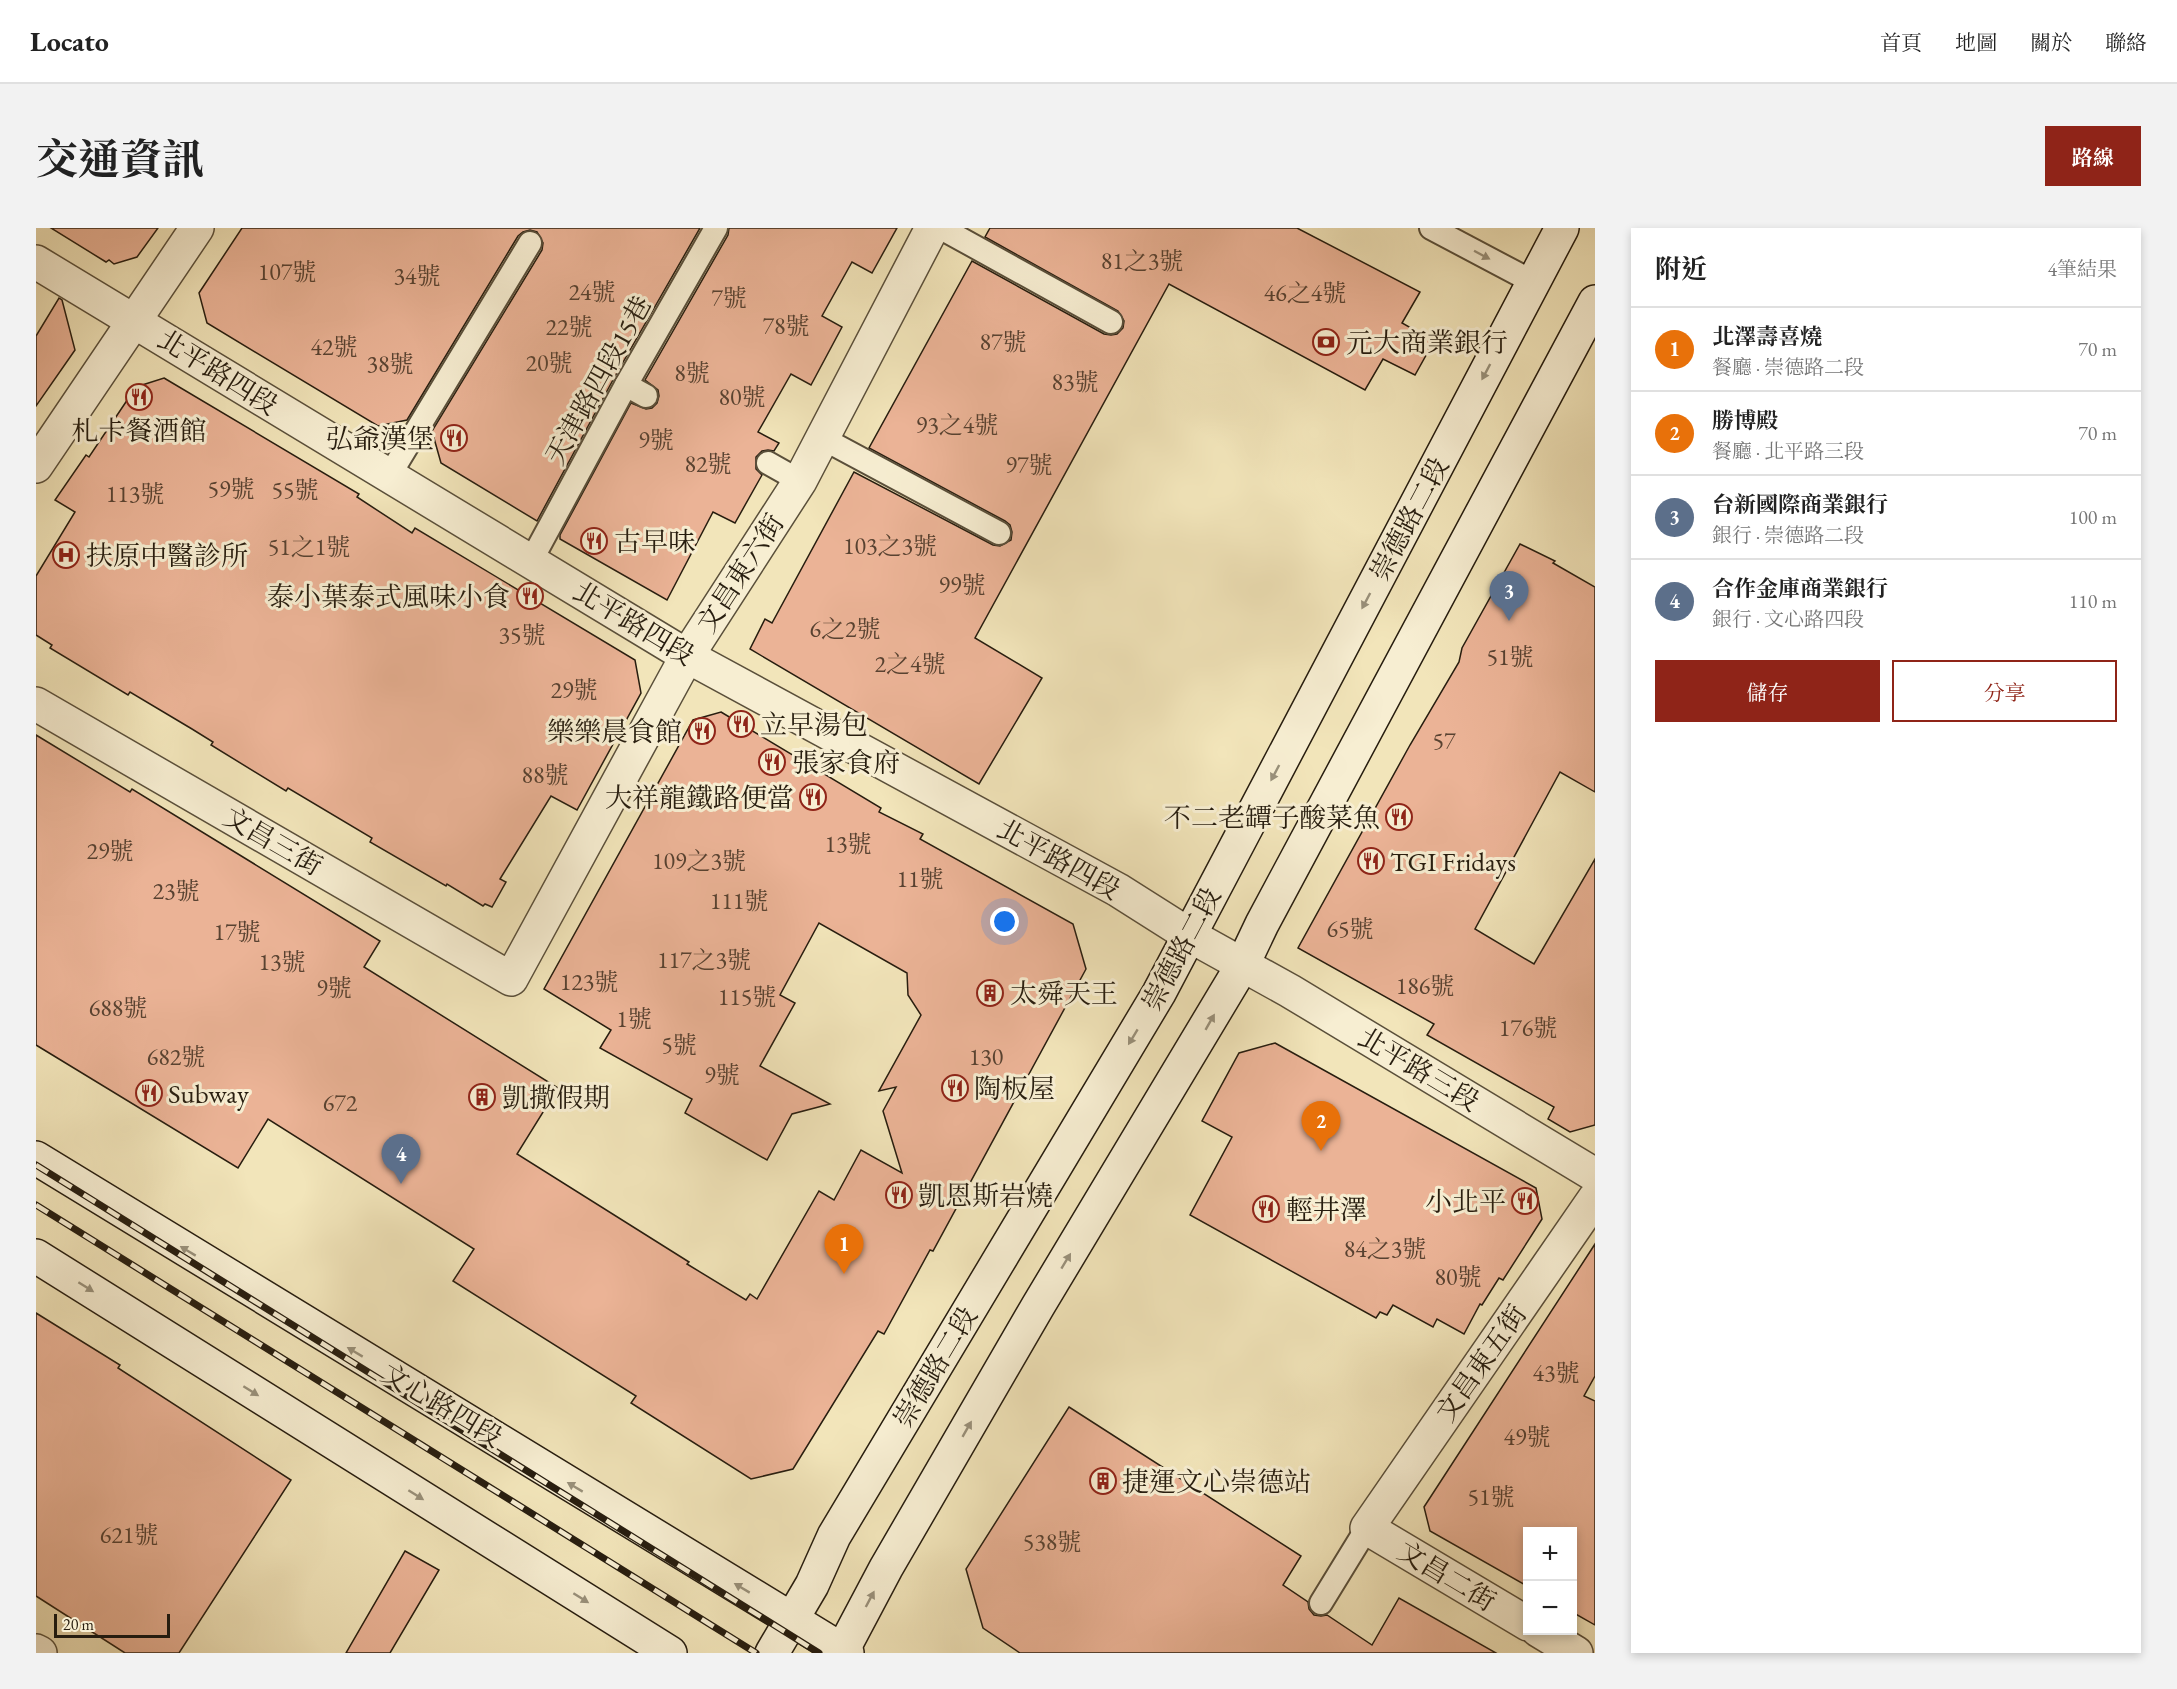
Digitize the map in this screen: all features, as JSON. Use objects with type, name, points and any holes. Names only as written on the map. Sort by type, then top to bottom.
[{"type":"main road","points":[[36,466],[197,228]]},
{"type":"main road","name":"文昌東六街","points":[[511,979],[687,656],[800,480],[932,228]]},
{"type":"main road","name":"崇德路二段","points":[[772,1653],[812,1585],[834,1536],[1159,993],[1562,228]]},
{"type":"main road","name":"北平路四段","points":[[36,262],[687,656],[1118,890],[1189,936],[1242,966]]},
{"type":"main road","points":[[844,1652],[886,1568],[1038,1306],[1242,966],[1262,924],[1595,302]]},
{"type":"main road","name":"文昌三街","points":[[36,704],[511,979]]},
{"type":"main road","name":"北平路三段","points":[[1242,966],[1290,991],[1595,1175]]},
{"type":"main road","name":"文心路四段","points":[[36,1158],[792,1618],[844,1652]]},
{"type":"main road","name":"文昌東五街","points":[[1367,1528],[1595,1198]]},
{"type":"main road","points":[[36,1256],[670,1653]]},
{"type":"main road","name":"文昌二街","points":[[1367,1528],[1523,1622]]},
{"type":"main road","points":[[1546,1635],[1576,1653]]},
{"type":"lane","name":"天津路四段15巷","points":[[531,561],[626,385],[716,228]]},
{"type":"lane","points":[[940,228],[1111,322]]},
{"type":"lane","points":[[1431,228],[1533,282]]},
{"type":"lane","points":[[389,476],[530,243]]},
{"type":"lane","points":[[626,385],[646,396]]},
{"type":"lane","points":[[822,438],[999,533]]},
{"type":"lane","points":[[768,463],[800,480]]},
{"type":"lane","points":[[1321,1603],[1367,1528]]},
{"type":"building","points":[[51,228],[158,228],[137,257],[114,264],[109,260],[106,262]]},
{"type":"building","points":[[242,228],[700,228],[614,378],[537,521],[441,463],[432,431],[542,250],[543,243],[537,232],[530,230],[518,236],[407,420],[378,426],[207,323],[199,293]]},
{"type":"building","points":[[729,228],[897,228],[872,273],[852,262],[822,316],[842,327],[811,385],[791,374],[758,432],[779,443],[774,451],[762,451],[756,457],[756,469],[762,475],[735,523],[713,512],[667,600],[560,539],[560,535],[631,403],[646,409],[652,408],[657,403],[658,390],[645,380],[728,235]]},
{"type":"building","points":[[990,228],[1297,228],[1420,292],[1402,323],[1434,341],[1415,375],[1383,359],[1365,390],[1169,284],[975,638],[1042,678],[979,784],[750,649],[765,619],[772,623],[854,472],[993,545],[1000,546],[1011,540],[1010,525],[1005,521],[869,448],[972,261],[1104,334],[1117,334],[1123,328],[1124,321],[1118,311],[985,237]]},
{"type":"building","points":[[59,298],[62,300],[75,350],[36,406],[36,336]]},
{"type":"building","points":[[164,378],[359,494],[357,497],[412,533],[415,528],[635,660],[641,693],[577,810],[551,796],[500,879],[506,882],[492,907],[485,904],[483,906],[370,842],[372,838],[288,788],[286,791],[211,745],[213,742],[192,729],[130,692],[128,695],[50,648],[52,645],[36,635],[36,576],[75,512],[55,500],[86,455],[89,457],[136,387]]},
{"type":"building","points":[[1520,544],[1555,561],[1553,563],[1595,587],[1595,792],[1560,772],[1475,929],[1534,964],[1595,859],[1595,1125],[1570,1132],[1548,1119],[1554,1107],[1427,1035],[1434,1024],[1298,948],[1410,745],[1459,662],[1462,648]]},
{"type":"building","points":[[721,712],[881,808],[879,812],[923,834],[920,839],[1073,924],[1086,969],[933,1251],[930,1250],[884,1334],[878,1331],[793,1469],[751,1479],[631,1403],[636,1396],[453,1281],[474,1249],[268,1119],[238,1168],[36,1045],[36,735],[130,792],[132,789],[380,941],[364,967],[558,1088],[517,1154],[746,1300],[750,1294],[757,1299],[819,1191],[834,1200],[861,1150],[902,1173],[883,1111],[896,1087],[879,1091],[921,1015],[908,995],[907,973],[819,923],[780,995],[795,1003],[760,1066],[830,1104],[792,1114],[767,1160],[685,1113],[692,1099],[600,1048],[611,1030],[544,989],[693,720]]},
{"type":"building","points":[[1275,1043],[1536,1188],[1542,1219],[1503,1280],[1499,1278],[1482,1305],[1480,1304],[1464,1334],[1437,1319],[1433,1327],[1393,1305],[1387,1315],[1380,1312],[1376,1318],[1190,1215],[1232,1137],[1202,1121],[1239,1053]]},
{"type":"building","points":[[1595,1244],[1595,1376],[1584,1396],[1595,1401],[1595,1625],[1577,1615],[1577,1527],[1523,1527],[1523,1584],[1430,1531],[1424,1507]]},
{"type":"building","points":[[36,1313],[120,1365],[118,1368],[291,1480],[179,1653],[125,1653],[36,1596]]},
{"type":"building","name":"捷運文心崇德站","points":[[1069,1407],[1301,1556],[1283,1585],[1308,1602],[1309,1609],[1314,1615],[1327,1615],[1372,1645],[1399,1598],[1496,1653],[1020,1653],[983,1628],[966,1569]]},
{"type":"building","points":[[405,1551],[439,1570],[390,1653],[346,1653]]},
{"type":"railway","points":[[36,1165],[819,1653]]},
{"type":"railway","points":[[36,1205],[756,1653]]},
{"type":"place","name":"元大商業銀行","points":[[1326,342]]},
{"type":"place","name":"札卡餐酒館","points":[[139,397]]},
{"type":"place","name":"弘爺漢堡","points":[[454,438]]},
{"type":"place","name":"古早味","points":[[594,541]]},
{"type":"place","name":"扶原中醫診所","points":[[66,555]]},
{"type":"place","name":"泰小葉泰式風味小食","points":[[530,596]]},
{"type":"place","name":"台新國際商業銀行","points":[[1509,621]]},
{"type":"place","name":"立早湯包","points":[[741,724]]},
{"type":"place","name":"樂樂晨食館","points":[[702,731]]},
{"type":"place","name":"張家食府","points":[[772,762]]},
{"type":"place","name":"大祥龍鐵路便當","points":[[813,797]]},
{"type":"place","name":"不二老罈子酸菜魚","points":[[1399,817]]},
{"type":"place","name":"TGI Fridays","points":[[1371,861]]},
{"type":"place","name":"太舜天王","points":[[990,993]]},
{"type":"place","name":"陶板屋","points":[[955,1088]]},
{"type":"place","name":"Subway","points":[[149,1093]]},
{"type":"place","name":"凱撒假期","points":[[482,1097]]},
{"type":"place","name":"勝博殿","points":[[1321,1151]]},
{"type":"place","name":"合作金庫商業銀行","points":[[401,1184]]},
{"type":"place","name":"凱恩斯岩燒","points":[[899,1195]]},
{"type":"place","name":"小北平","points":[[1525,1201]]},
{"type":"place","name":"輕井澤","points":[[1266,1209]]},
{"type":"place","name":"北澤壽喜燒","points":[[844,1274]]},
{"type":"place","name":"捷運文心崇德站","points":[[1103,1481]]}]
